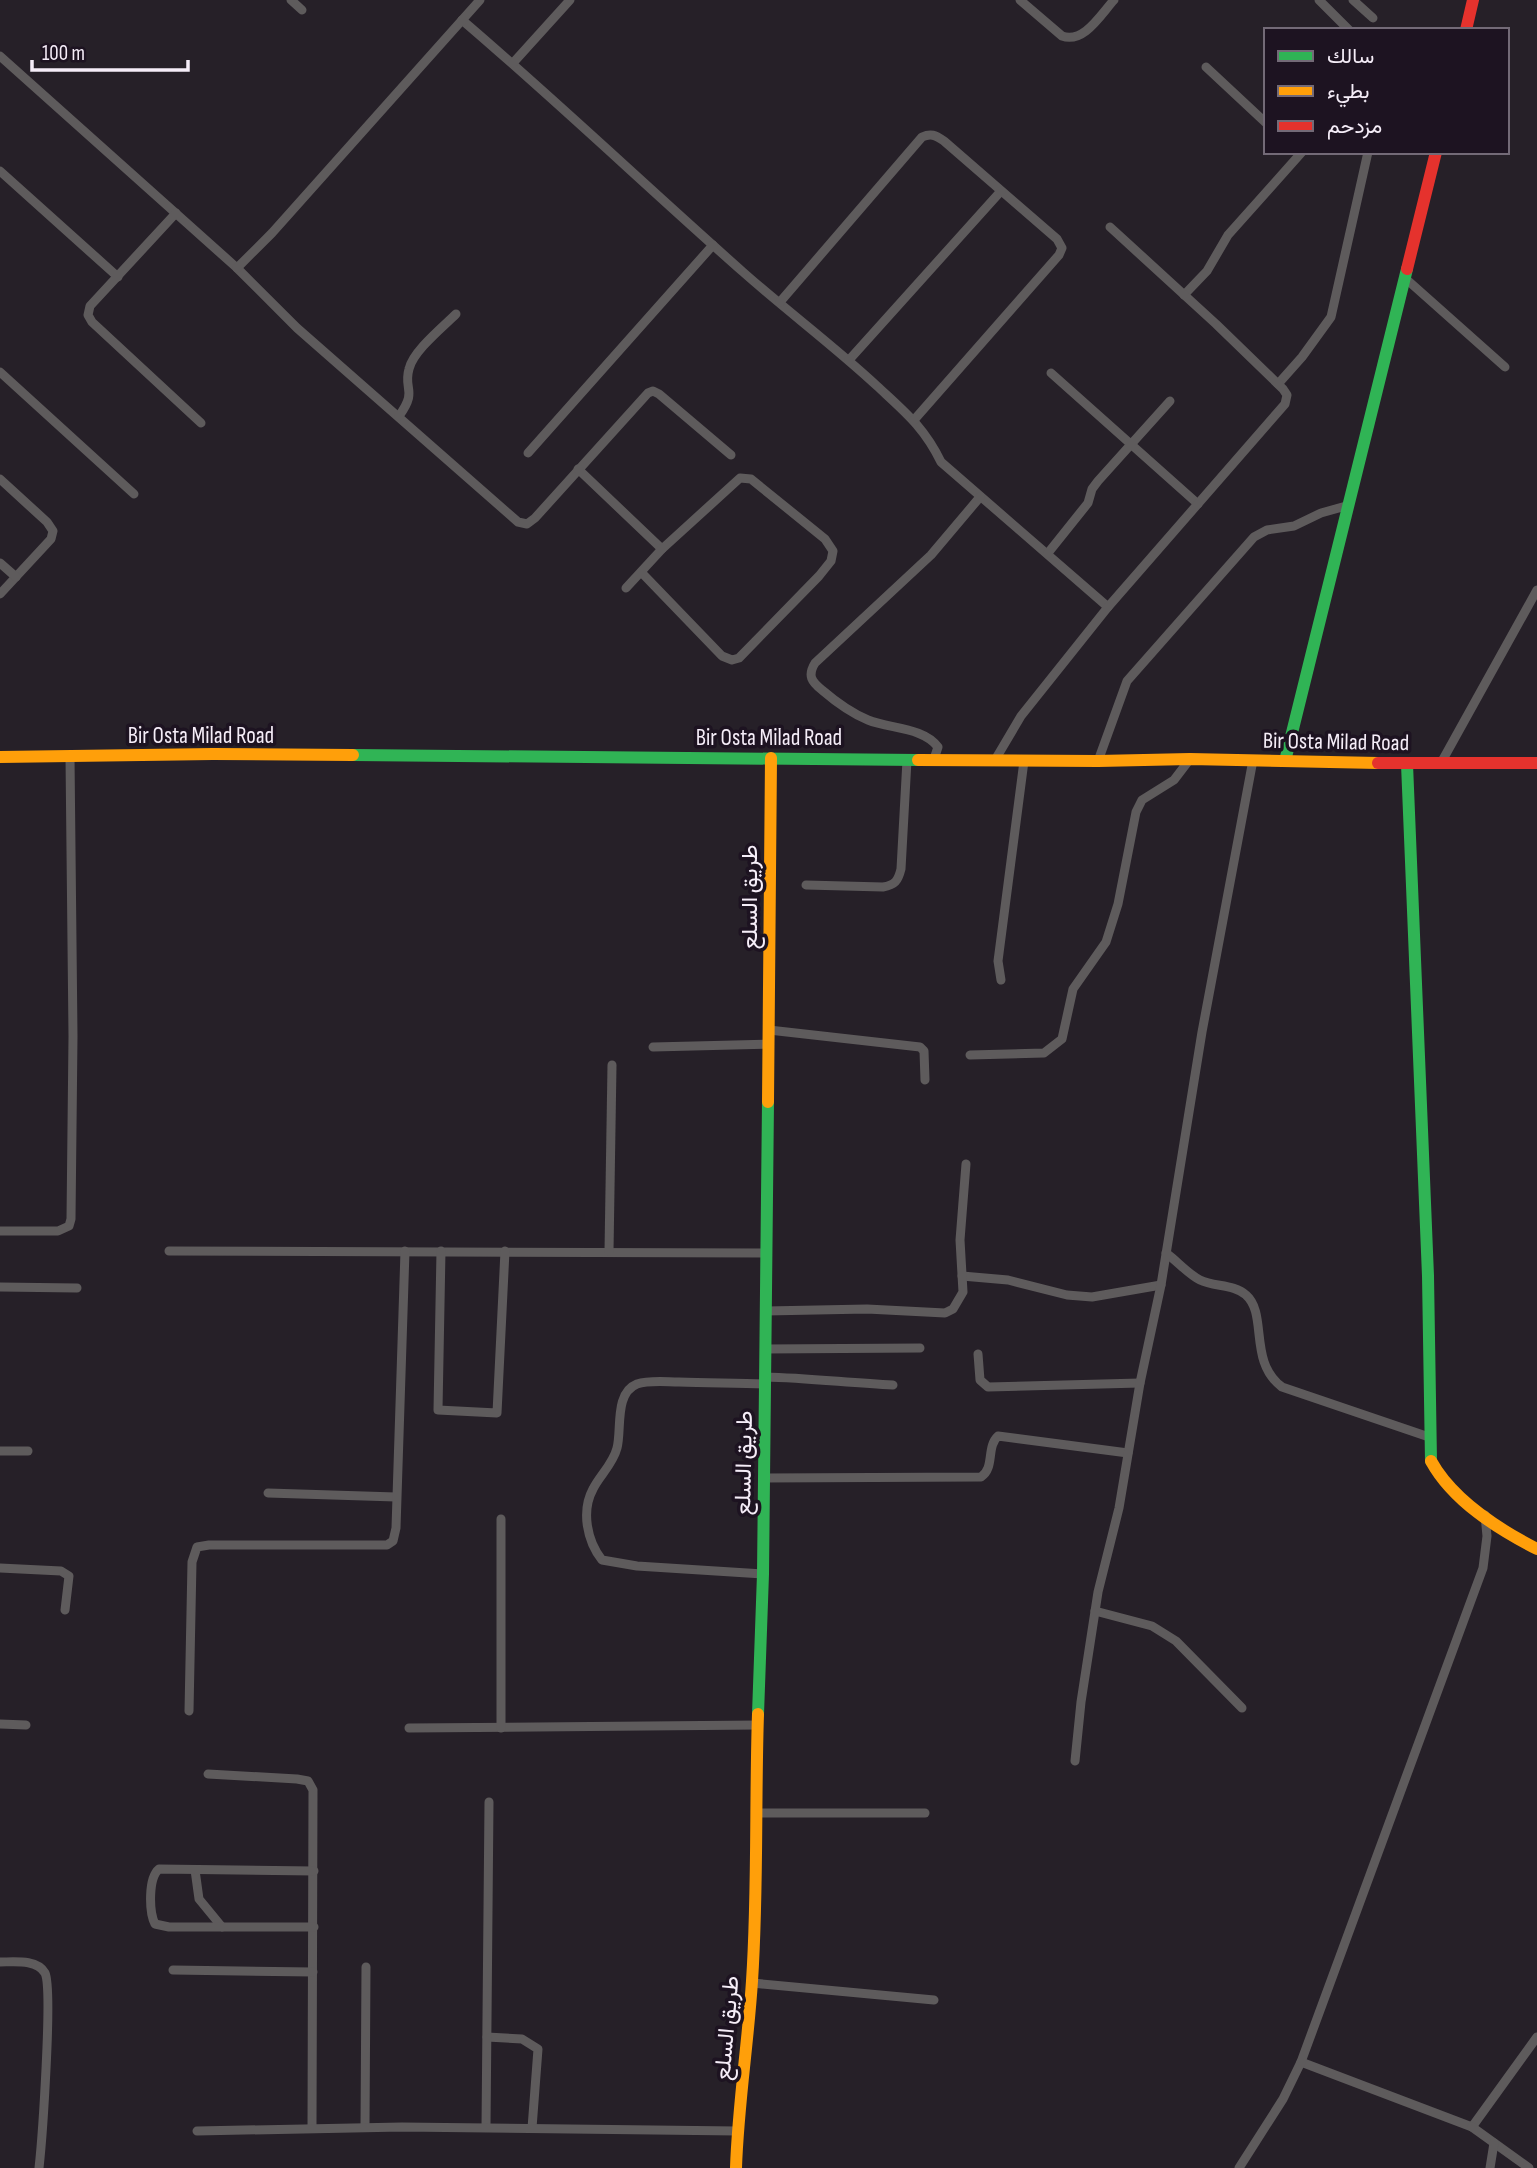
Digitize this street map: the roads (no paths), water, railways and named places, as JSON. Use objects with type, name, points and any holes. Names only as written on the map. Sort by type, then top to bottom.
[{"type":"street","points":[[291,0],[302,10]]},
{"type":"street","points":[[237,268],[272,233],[480,0]]},
{"type":"street","points":[[513,63],[570,0]]},
{"type":"street","points":[[1020,0],[1069,39],[1082,35],[1114,0]]},
{"type":"street","points":[[1319,0],[1347,28]]},
{"type":"street","points":[[1353,0],[1373,18]]},
{"type":"street","points":[[1466,28],[1473,0]]},
{"type":"street","points":[[462,20],[713,245],[849,360],[914,420],[930,439],[942,462],[980,498],[1048,553],[1108,607]]},
{"type":"street","points":[[0,56],[237,268],[297,328],[518,522],[527,524],[535,518],[643,397],[653,391],[731,455]]},
{"type":"street","points":[[1206,66],[1264,121]]},
{"type":"street","points":[[780,302],[922,137],[929,134],[936,135],[1057,239],[1062,248],[1059,255],[914,420]]},
{"type":"street","points":[[1184,295],[1207,271],[1228,235],[1298,154]]},
{"type":"street","points":[[1278,384],[1303,357],[1331,317],[1368,154]]},
{"type":"street","points":[[1285,761],[1346,506],[1377,394],[1436,154]]},
{"type":"street","points":[[0,172],[118,277]]},
{"type":"street","points":[[849,360],[1001,191]]},
{"type":"street","points":[[176,213],[90,306],[88,315],[201,423]]},
{"type":"street","points":[[995,760],[1021,716],[1108,607],[1285,404],[1287,395],[1110,227]]},
{"type":"street","points":[[528,453],[713,245]]},
{"type":"street","points":[[1405,278],[1505,367]]},
{"type":"street","points":[[399,416],[410,397],[407,372],[414,358],[456,314]]},
{"type":"street","points":[[0,372],[134,494]]},
{"type":"street","points":[[1051,373],[1198,505]]},
{"type":"street","points":[[1048,553],[1088,503],[1092,489],[1098,481],[1170,401]]},
{"type":"street","points":[[578,469],[662,549]]},
{"type":"street","points":[[626,588],[640,572],[662,549],[734,481],[745,478],[751,479],[825,539],[832,551],[831,561],[819,576],[739,658],[732,660],[722,656],[640,572]]},
{"type":"street","points":[[0,479],[47,522],[52,531],[51,539],[0,594]]},
{"type":"street","points":[[934,759],[938,747],[933,741],[868,720],[840,705],[814,683],[810,677],[811,670],[815,663],[931,555],[980,498]]},
{"type":"street","points":[[1098,761],[1127,681],[1254,537],[1267,530],[1294,526],[1321,513],[1346,506]]},
{"type":"street","points":[[0,563],[16,577]]},
{"type":"street","points":[[1441,763],[1537,590]]},
{"type":"street","name":"Bir Osta Milad Road","points":[[0,757],[226,754],[1024,761],[1190,759],[1537,764]]},
{"type":"street","points":[[0,1231],[65,1230],[71,1219],[73,1036],[70,757]]},
{"type":"street","name":"طريق السلع","points":[[736,2168],[737,2131],[752,1983],[758,1813],[771,758]]},
{"type":"street","points":[[970,1055],[1044,1053],[1062,1039],[1073,989],[1106,942],[1118,904],[1136,812],[1142,800],[1174,780],[1190,759]]},
{"type":"street","points":[[806,885],[883,887],[898,880],[901,869],[907,760]]},
{"type":"street","points":[[1075,1761],[1095,1611],[1119,1508],[1140,1383],[1161,1285],[1202,1032],[1253,760]]},
{"type":"street","points":[[1001,980],[998,961],[1024,761]]},
{"type":"street","points":[[1407,764],[1428,1276],[1431,1462],[1440,1478],[1485,1515],[1512,1537],[1537,1549]]},
{"type":"street","points":[[769,1030],[920,1047],[924,1051],[925,1080]]},
{"type":"street","points":[[653,1047],[769,1044]]},
{"type":"street","points":[[610,1251],[612,1065]]},
{"type":"street","points":[[766,1311],[867,1309],[944,1313],[954,1309],[963,1292],[960,1241],[966,1164]]},
{"type":"street","points":[[169,1251],[767,1253]]},
{"type":"street","points":[[189,1711],[192,1562],[197,1547],[387,1545],[393,1541],[405,1251]]},
{"type":"street","points":[[441,1251],[438,1410],[497,1413],[505,1251]]},
{"type":"street","points":[[1166,1253],[1195,1278],[1236,1289],[1247,1296],[1254,1308],[1264,1365],[1272,1380],[1282,1387],[1429,1437]]},
{"type":"street","points":[[962,1276],[1009,1280],[1067,1295],[1092,1297],[1161,1285]]},
{"type":"street","points":[[0,1287],[77,1288]]},
{"type":"street","points":[[765,1349],[919,1348]]},
{"type":"street","points":[[978,1354],[980,1380],[988,1387],[1140,1383]]},
{"type":"street","points":[[763,1574],[611,1563],[602,1560],[587,1529],[587,1510],[591,1492],[613,1458],[618,1445],[621,1407],[626,1393],[635,1385],[656,1382],[810,1378],[824,1382],[893,1385]]},
{"type":"street","points":[[764,1478],[981,1477],[989,1470],[992,1443],[998,1436],[1128,1453]]},
{"type":"street","points":[[0,1451],[28,1451]]},
{"type":"street","points":[[268,1493],[396,1497]]},
{"type":"street","points":[[1239,2168],[1283,2099],[1301,2062],[1483,1568],[1487,1536],[1485,1515]]},
{"type":"street","points":[[501,1728],[502,1519]]},
{"type":"street","points":[[0,1568],[61,1571],[69,1576],[65,1610]]},
{"type":"street","points":[[1095,1611],[1152,1626],[1176,1641],[1242,1708]]},
{"type":"street","points":[[0,1724],[26,1725]]},
{"type":"street","points":[[409,1728],[758,1725]]},
{"type":"street","points":[[208,1774],[282,1777],[308,1781],[311,1784],[314,1804],[312,2128]]},
{"type":"street","points":[[486,2127],[489,1802]]},
{"type":"street","points":[[758,1813],[925,1813]]},
{"type":"street","points":[[314,1871],[159,1869],[153,1877],[151,1917],[156,1924],[169,1927],[314,1927]]},
{"type":"street","points":[[195,1870],[199,1899],[222,1927]]},
{"type":"street","points":[[0,1962],[39,1966],[47,1979],[39,2168]]},
{"type":"street","points":[[365,2127],[366,1967]]},
{"type":"street","points":[[173,1970],[313,1972]]},
{"type":"street","points":[[752,1983],[934,2000]]},
{"type":"street","points":[[487,2036],[522,2039],[538,2049],[532,2128]]},
{"type":"street","points":[[1472,2127],[1537,2037]]},
{"type":"street","points":[[1301,2062],[1472,2127],[1529,2168]]},
{"type":"street","points":[[197,2131],[365,2127],[737,2131]]},
{"type":"street","points":[[1490,2168],[1494,2143]]}]
